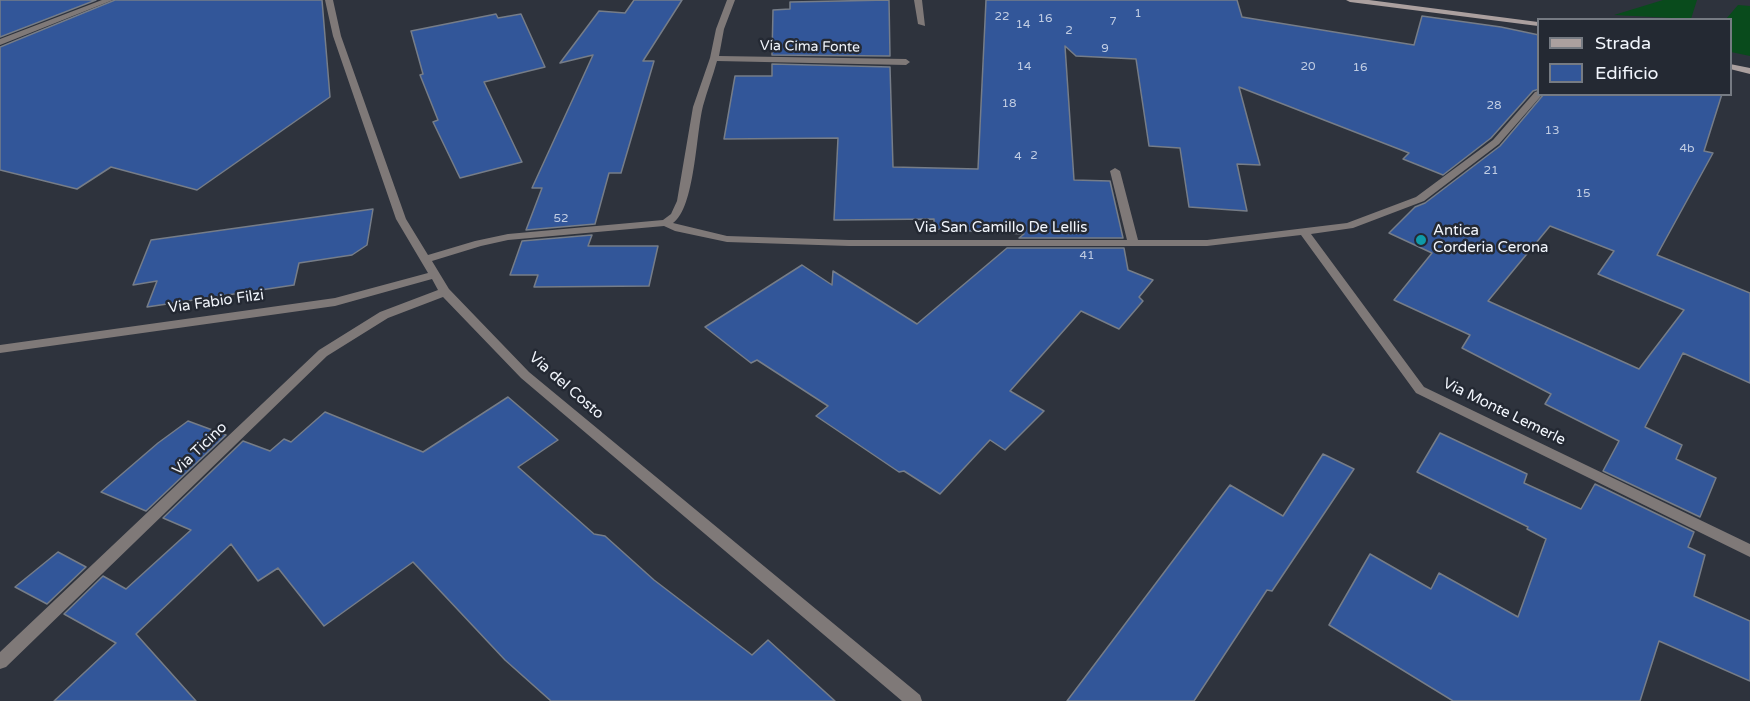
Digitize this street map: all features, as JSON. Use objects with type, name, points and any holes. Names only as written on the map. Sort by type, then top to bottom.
[{"type":"street","points":[[0,42],[109,0]]},
{"type":"street","name":"Via del Costo","points":[[329,0],[337,36],[401,219],[445,292],[525,375],[914,701]]},
{"type":"street","points":[[666,223],[675,216],[682,201],[698,107],[730,0]]},
{"type":"street","points":[[918,0],[922,24]]},
{"type":"street","points":[[1350,0],[1537,24]]},
{"type":"street","name":"Via Cima Fonte","points":[[714,58],[906,63]]},
{"type":"street","points":[[1732,66],[1750,71]]},
{"type":"street","name":"Via San Camillo De Lellis","points":[[424,260],[478,243],[508,237],[666,223],[675,228],[728,239],[849,243],[1207,243],[1349,226],[1420,198],[1496,142],[1537,96]]},
{"type":"street","points":[[1115,171],[1133,242]]},
{"type":"street","name":"Via Monte Lemerle","points":[[1302,231],[1420,390],[1750,551]]},
{"type":"street","name":"Via Fabio Filzi","points":[[0,349],[335,302],[433,275]]},
{"type":"street","name":"Via Ticino","points":[[0,662],[323,353],[384,315],[445,292]]},
{"type":"green space","points":[[1663,0],[1697,0],[1691,18],[1614,15]]},
{"type":"green space","points":[[1738,5],[1750,6],[1750,56],[1732,52],[1732,18],[1727,18]]},
{"type":"building","points":[[0,0],[96,0],[0,37]]},
{"type":"building","points":[[115,0],[322,0],[330,97],[197,190],[111,167],[77,189],[0,170],[0,47]]},
{"type":"building","points":[[634,0],[682,0],[643,61],[654,61],[621,173],[609,173],[595,224],[526,230],[542,188],[532,188],[593,55],[560,63],[599,11],[625,13]]},
{"type":"building","points":[[889,0],[890,56],[772,55],[773,10],[790,9],[790,2]]},
{"type":"building","points":[[986,0],[1237,0],[1242,17],[1414,45],[1422,16],[1537,35],[1537,90],[1533,91],[1491,138],[1443,175],[1403,159],[1409,153],[1239,87],[1260,165],[1237,164],[1247,211],[1189,207],[1180,148],[1149,146],[1136,59],[1076,56],[1065,46],[1074,180],[1110,181],[1123,238],[1019,238],[1024,234],[934,229],[934,219],[834,220],[838,138],[724,139],[735,76],[772,76],[772,64],[890,67],[893,167],[978,169]]},
{"type":"building","points":[[496,14],[498,18],[521,14],[545,67],[484,82],[522,162],[460,178],[433,122],[438,120],[420,75],[423,74],[411,31]]},
{"type":"building","points":[[1542,96],[1721,96],[1704,151],[1713,153],[1657,255],[1750,293],[1750,383],[1683,353],[1645,427],[1682,445],[1676,459],[1716,478],[1700,517],[1603,471],[1619,441],[1545,404],[1551,394],[1462,348],[1470,335],[1394,300],[1432,253],[1389,233],[1415,207],[1425,203],[1500,146]],"holes":[[[1550,226],[1614,251],[1598,274],[1684,310],[1639,369],[1488,301]]]},
{"type":"building","points":[[373,209],[367,245],[352,255],[299,263],[294,285],[147,307],[157,281],[133,285],[151,240]]},
{"type":"building","points":[[592,235],[588,246],[658,246],[649,286],[534,287],[538,275],[510,275],[522,241]]},
{"type":"building","points":[[1007,248],[1124,248],[1128,270],[1153,280],[1139,297],[1143,301],[1119,329],[1081,311],[1010,391],[1044,411],[1005,450],[990,440],[940,494],[904,471],[899,472],[816,416],[828,406],[757,360],[751,363],[705,327],[802,265],[832,285],[833,271],[917,324]]},
{"type":"building","points":[[508,397],[558,440],[518,467],[594,534],[605,536],[654,580],[752,655],[768,640],[835,701],[551,701],[505,660],[413,562],[324,626],[278,568],[258,581],[231,544],[136,634],[196,701],[54,701],[116,643],[64,614],[103,576],[126,589],[191,530],[163,518],[243,441],[270,451],[284,439],[291,442],[325,412],[423,452]]},
{"type":"building","points":[[188,421],[226,435],[146,511],[101,492],[158,443]]},
{"type":"building","points":[[1440,433],[1527,474],[1524,483],[1581,509],[1595,484],[1694,532],[1688,547],[1705,555],[1694,596],[1750,621],[1750,681],[1659,641],[1640,701],[1453,701],[1329,625],[1370,554],[1431,589],[1439,573],[1518,617],[1546,539],[1527,529],[1528,527],[1417,472]]},
{"type":"building","points":[[1323,454],[1354,469],[1272,591],[1267,590],[1194,701],[1067,701],[1230,485],[1283,516]]},
{"type":"building","points":[[58,552],[86,567],[47,604],[15,587]]},
{"type":"place","name":"Antica Corderia Cerona","points":[[1421,240]]}]
